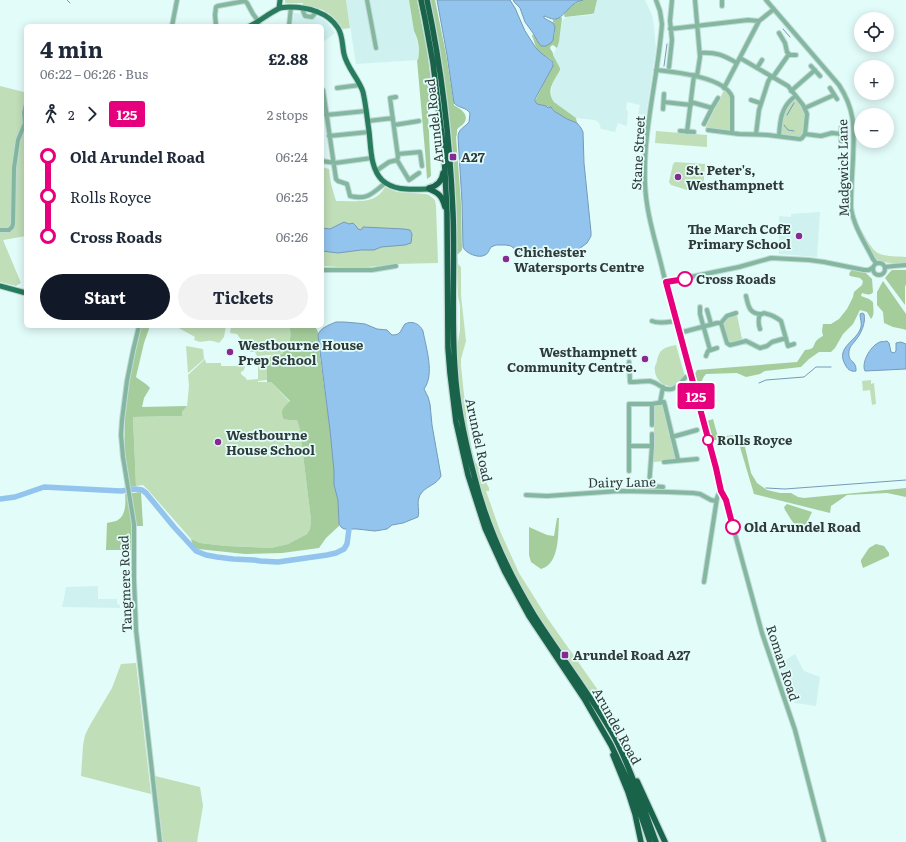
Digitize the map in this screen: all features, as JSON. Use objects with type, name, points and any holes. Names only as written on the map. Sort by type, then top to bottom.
[{"type":"highway","name":"Arundel Road","points":[[421,0],[433,63],[444,152],[448,229],[448,348],[456,422],[468,475],[485,528],[505,572],[528,616],[585,700],[612,745],[642,814],[650,842]]},
{"type":"highway","name":"Arundel Road","points":[[427,0],[443,97],[450,162],[453,214],[454,347],[458,395],[474,477],[491,527],[509,569],[534,614],[592,700],[615,738],[629,767],[656,842]]},
{"type":"highway","points":[[428,188],[437,186],[443,178],[444,152]]},
{"type":"highway","points":[[428,188],[438,193],[442,199],[445,206],[448,229]]},
{"type":"highway","points":[[598,721],[628,792],[642,842]]},
{"type":"highway","points":[[629,767],[641,788],[665,842]]},
{"type":"main road","points":[[279,8],[280,0]]},
{"type":"main road","points":[[254,24],[279,8],[291,7],[317,11],[329,18],[338,27],[342,36],[345,57],[362,91],[368,121],[372,158],[376,171],[385,182],[391,185],[405,189],[428,188]]},
{"type":"main road","points":[[0,286],[24,292]]},
{"type":"street","points":[[172,24],[177,0]]},
{"type":"street","points":[[367,0],[376,48]]},
{"type":"street","name":"Stane Street","points":[[656,0],[660,11],[662,24],[646,140],[646,206],[650,227],[721,491]]},
{"type":"street","points":[[670,67],[672,40],[670,21],[672,0]]},
{"type":"street","points":[[687,132],[700,53],[695,0]]},
{"type":"street","points":[[722,0],[722,6]]},
{"type":"street","name":"Madgwick Lane","points":[[766,0],[839,85],[846,96],[853,115],[854,128],[852,216],[873,260],[876,263]]},
{"type":"street","points":[[216,24],[216,7],[245,1],[248,3],[252,14],[259,22]]},
{"type":"street","points":[[289,24],[291,7]]},
{"type":"street","points":[[724,88],[759,21],[774,9]]},
{"type":"street","points":[[670,29],[748,20],[759,21]]},
{"type":"street","points":[[779,33],[789,54],[796,55]]},
{"type":"street","points":[[700,53],[716,53],[737,63]]},
{"type":"street","points":[[756,134],[760,103],[768,82],[789,54]]},
{"type":"street","points":[[708,130],[800,139],[805,134],[807,114],[805,108],[788,86],[740,58]]},
{"type":"street","points":[[757,68],[762,60]]},
{"type":"street","points":[[811,66],[820,76]]},
{"type":"street","points":[[656,70],[706,78],[724,88],[731,94],[732,98],[732,133]]},
{"type":"street","points":[[791,91],[815,70]]},
{"type":"street","points":[[337,88],[360,85]]},
{"type":"street","points":[[830,88],[837,99]]},
{"type":"street","points":[[663,109],[664,94]]},
{"type":"street","points":[[805,108],[834,95]]},
{"type":"street","points":[[396,97],[390,98],[398,154],[397,160],[409,180],[419,173]]},
{"type":"street","points":[[324,98],[336,179],[347,184],[350,196],[364,197],[370,195],[385,182]]},
{"type":"street","points":[[704,124],[718,98]]},
{"type":"street","points":[[780,136],[784,108],[793,98]]},
{"type":"street","points":[[751,100],[760,103]]},
{"type":"street","points":[[664,102],[691,104],[712,108]]},
{"type":"street","points":[[326,115],[366,111]]},
{"type":"street","points":[[368,121],[393,118]]},
{"type":"street","points":[[394,125],[419,121]]},
{"type":"street","points":[[0,230],[9,230],[13,224],[14,168],[18,140],[24,123]]},
{"type":"street","points":[[841,128],[841,141]]},
{"type":"street","points":[[680,131],[694,132]]},
{"type":"street","points":[[329,136],[369,132]]},
{"type":"street","points":[[805,134],[821,136],[832,133],[841,134]]},
{"type":"street","points":[[398,154],[420,152],[422,166]]},
{"type":"street","points":[[324,161],[334,163],[372,158]]},
{"type":"street","points":[[376,171],[392,161],[397,160]]},
{"type":"street","points":[[666,282],[739,267],[771,258],[824,262],[864,270],[869,270],[876,263],[882,264],[885,270],[883,274],[878,275],[874,273],[872,268]]},
{"type":"street","points":[[884,268],[906,265]]},
{"type":"street","points":[[324,270],[372,270],[396,266]]},
{"type":"street","points":[[746,296],[750,310],[754,313],[765,313],[771,315],[781,321],[788,346],[794,344]]},
{"type":"street","points":[[700,307],[700,314],[710,350]]},
{"type":"street","points":[[708,310],[711,324]]},
{"type":"street","points":[[679,332],[721,323],[727,316],[736,313]]},
{"type":"street","points":[[760,314],[758,319],[760,329]]},
{"type":"street","points":[[652,321],[675,321]]},
{"type":"street","points":[[721,323],[727,343],[730,345],[746,341],[760,348],[767,346],[772,342],[786,338]]},
{"type":"street","name":"Tangmere Road","points":[[139,328],[127,381],[121,435],[123,458],[134,524],[136,630],[160,842]]},
{"type":"street","points":[[706,356],[708,351],[717,348]]},
{"type":"street","points":[[629,362],[630,382],[650,381],[666,390],[677,386],[686,377],[691,376]]},
{"type":"street","points":[[680,384],[690,403]]},
{"type":"street","points":[[663,387],[662,403],[678,460]]},
{"type":"street","points":[[629,471],[630,404],[662,403]]},
{"type":"street","points":[[652,404],[652,425]]},
{"type":"street","points":[[672,437],[698,430]]},
{"type":"street","points":[[649,486],[652,434]]},
{"type":"street","points":[[630,446],[652,446]]},
{"type":"street","points":[[664,462],[697,459]]},
{"type":"street","points":[[634,486],[663,487]]},
{"type":"street","name":"Dairy Lane","points":[[526,495],[547,496],[619,491],[668,492],[700,494],[716,501]]},
{"type":"street","points":[[704,582],[716,501],[721,491]]},
{"type":"street","name":"Roman Road","points":[[721,491],[726,500],[762,633],[795,730],[824,842]]},
{"type":"shaded area","points":[[346,0],[409,0],[418,46],[418,60],[356,64]]},
{"type":"shaded area","points":[[597,0],[645,0],[652,15],[654,26],[656,49],[646,115],[638,114],[640,105],[627,102],[627,126],[618,123],[615,132],[601,129],[599,123],[595,120],[576,118],[554,102],[551,96],[552,85],[560,68],[553,55],[559,42],[562,21],[566,17],[592,15],[594,13]]},
{"type":"shaded area","points":[[294,13],[310,14],[327,22],[335,33],[324,41],[324,24],[292,24]]},
{"type":"shaded area","name":"The March CofE Primary School","points":[[820,212],[817,257],[779,254],[779,216],[791,217],[791,214]]},
{"type":"shaded area","points":[[98,586],[98,599],[117,599],[117,604],[120,605],[120,608],[62,607],[66,587]]},
{"type":"shaded area","points":[[795,654],[804,671],[820,677],[816,706],[795,703],[784,692],[775,667]]},
{"type":"green space","points":[[285,0],[346,0],[350,28],[343,29],[331,15],[322,9],[303,6],[303,3],[285,3]]},
{"type":"green space","points":[[409,0],[417,0],[427,50],[434,105],[428,112],[431,176],[427,179],[417,60],[419,57],[419,46],[414,31]]},
{"type":"green space","points":[[429,0],[435,0],[446,54],[454,105],[464,112],[466,117],[464,123],[457,130],[456,137],[461,203],[462,250],[457,255],[452,164],[446,95]]},
{"type":"green space","points":[[583,0],[597,0],[594,13],[564,16],[569,8]]},
{"type":"green space","points":[[561,17],[559,42],[557,48],[553,45],[550,48],[560,70],[552,85],[550,93],[554,102],[576,118],[577,123],[560,115],[552,108],[537,104],[535,101],[554,63],[537,50],[532,36],[533,34],[538,42],[551,43],[555,32],[553,20]]},
{"type":"green space","points":[[0,86],[24,92],[24,236],[3,240],[21,283],[16,286],[0,282]]},
{"type":"green space","points":[[724,90],[730,96],[730,131],[705,129]]},
{"type":"green space","points":[[795,98],[805,113],[804,133],[799,137],[781,135],[783,119],[786,111]]},
{"type":"green space","points":[[656,131],[707,135],[707,147],[655,143]]},
{"type":"green space","points":[[675,162],[705,164],[703,191],[687,188],[687,190],[671,185],[669,182],[673,164]]},
{"type":"green space","points":[[324,168],[329,169],[331,184],[336,201],[370,200],[381,193],[385,187],[397,192],[426,194],[435,200],[438,263],[395,264],[356,268],[324,266]]},
{"type":"green space","points":[[858,224],[873,249],[886,256],[906,257],[906,263],[888,263],[878,260],[866,244],[857,225]]},
{"type":"green space","points":[[457,258],[458,264],[461,267],[461,295],[466,341],[461,359],[461,366],[467,423],[475,461],[489,488],[489,491],[486,491],[500,531],[519,573],[548,619],[600,693],[621,728],[617,734],[525,594],[504,552],[480,487],[469,447],[461,405],[457,348],[460,330],[460,306],[458,296]]},
{"type":"green space","points":[[852,269],[865,272],[872,279],[873,292],[870,294],[862,293],[861,296],[873,302],[873,313],[871,319],[867,312],[860,310],[853,324],[843,334],[831,352],[819,352],[801,367],[765,371],[760,374],[746,377],[737,373],[706,374],[703,377],[701,389],[704,396],[710,401],[705,401],[702,398],[695,376],[697,370],[797,362],[805,350],[812,348],[817,340],[823,336],[823,324],[831,324],[839,319],[847,309],[854,292],[862,285],[863,281],[860,278],[850,276],[849,274]]},
{"type":"green space","points":[[892,270],[906,270],[905,305],[885,278]]},
{"type":"green space","points":[[883,281],[906,314],[906,330],[884,323],[883,312],[877,305],[877,292]]},
{"type":"green space","points":[[737,315],[742,339],[733,343],[729,342],[723,325],[730,317]]},
{"type":"green space","points":[[141,328],[149,328],[136,377],[150,388],[144,398],[142,407],[187,406],[182,412],[182,416],[133,417],[136,486],[130,487],[124,457],[125,412],[128,387]]},
{"type":"green space","points":[[179,328],[226,328],[224,337],[219,343],[213,341],[200,342],[194,340],[195,337]]},
{"type":"green space","points":[[231,328],[289,328],[290,338],[289,342],[284,347],[283,354],[257,356],[255,352],[250,352],[237,334],[230,333]]},
{"type":"green space","points":[[289,328],[316,328],[318,332],[330,430],[334,485],[338,500],[339,526],[326,538],[319,548],[282,553],[245,554],[198,549],[193,546],[191,539],[200,543],[226,546],[271,548],[288,544],[307,534],[310,529],[311,520],[300,430],[297,420],[284,419],[282,414],[283,409],[290,401],[271,382],[267,382],[266,362],[272,355],[283,354],[284,347],[289,342]]},
{"type":"green space","points":[[676,345],[685,377],[674,386],[670,386],[663,384],[657,378],[655,366],[661,351]]},
{"type":"green space","points":[[186,346],[203,349],[204,359],[188,373]]},
{"type":"green space","name":"Westbourne House School","points":[[205,359],[206,363],[221,363],[221,366],[245,366],[241,374],[247,380],[258,379],[258,362],[266,362],[267,380],[258,382],[271,382],[290,402],[286,405],[282,415],[290,420],[297,420],[300,430],[311,520],[310,529],[307,534],[288,544],[271,548],[200,543],[191,539],[143,485],[136,486],[133,417],[182,416],[182,412],[187,406],[189,386],[188,375]]},
{"type":"green space","points":[[871,380],[871,384],[874,383],[876,404],[872,405],[870,390],[863,391],[862,381]]},
{"type":"green space","points":[[663,403],[677,460],[654,462],[654,405]]},
{"type":"green space","points":[[713,419],[718,437],[742,434],[751,473],[757,483],[767,490],[780,493],[791,493],[798,497],[804,498],[906,488],[906,497],[887,493],[847,495],[831,506],[830,513],[754,494],[737,437],[714,440],[707,421]]},
{"type":"green space","points":[[141,492],[143,526],[136,526],[137,550],[106,550],[107,523],[116,521],[124,513],[125,494]]},
{"type":"green space","points":[[787,504],[812,512],[804,529],[798,527],[791,519],[784,507]]},
{"type":"green space","points":[[557,518],[559,518],[555,555],[547,566],[541,569],[531,562],[529,555],[529,527],[547,535],[554,536]]},
{"type":"green space","points":[[876,544],[884,546],[889,553],[889,556],[863,568],[861,560],[869,548]]},
{"type":"green space","points":[[136,663],[151,794],[81,776],[85,735],[112,688],[121,664]]},
{"type":"green space","points":[[155,776],[200,787],[203,806],[197,842],[163,842]]},
{"type":"water","points":[[437,0],[510,0],[525,31],[536,48],[553,62],[553,66],[535,101],[537,104],[548,108],[551,107],[554,111],[567,119],[577,123],[583,132],[584,163],[591,236],[587,243],[579,249],[558,253],[539,250],[520,253],[511,246],[496,245],[491,247],[488,253],[482,256],[476,256],[464,249],[458,134],[460,130],[469,122],[470,113],[454,103]]},
{"type":"water","points":[[513,0],[583,0],[575,3],[563,15],[556,19],[544,16],[544,18],[553,23],[555,27],[553,40],[551,43],[546,46],[541,46],[525,22],[520,8]]},
{"type":"water","points":[[344,222],[349,224],[353,223],[358,229],[361,230],[363,227],[410,230],[412,234],[411,243],[381,247],[374,250],[338,253],[324,251],[324,228],[330,229]]},
{"type":"water","points":[[860,314],[864,314],[864,321],[862,328],[849,351],[850,358],[856,367],[856,371],[853,371],[849,370],[847,367],[843,359],[843,354],[844,349],[859,332],[861,327]]},
{"type":"water","points":[[336,322],[365,324],[377,329],[387,330],[392,335],[395,335],[399,333],[405,324],[410,322],[416,323],[423,331],[429,361],[429,376],[424,389],[430,404],[441,476],[437,482],[420,495],[418,501],[418,517],[403,523],[392,525],[387,529],[375,531],[344,529],[339,524],[338,500],[334,485],[330,430],[318,335],[323,329]]},
{"type":"water","points":[[887,341],[891,352],[894,353],[896,351],[896,343],[901,342],[906,344],[906,369],[865,371],[864,364],[869,352],[879,342]]},
{"type":"waterway","points":[[67,0],[70,3]]},
{"type":"waterway","points":[[783,29],[790,37]]},
{"type":"waterway","points":[[664,66],[667,44]]},
{"type":"waterway","points":[[787,115],[794,103]]},
{"type":"waterway","points":[[784,125],[788,130],[794,131]]},
{"type":"waterway","points":[[759,383],[766,380],[804,377],[816,367],[831,367]]},
{"type":"waterway","points":[[766,488],[785,489],[906,480]]},
{"type":"waterway","points":[[0,499],[15,497],[44,487],[121,491],[135,489],[142,490],[196,551],[206,555],[233,559],[278,562],[336,553],[344,549],[347,544],[349,529]]},
{"type":"bus line","name":"125","points":[[685,279],[666,282],[675,321],[721,491],[726,500],[733,527]]},
{"type":"place","name":"A27","points":[[453,157]]},
{"type":"place","name":"St. Peter's, Westhampnett","points":[[678,177]]},
{"type":"place","name":"The March CofE Primary School","points":[[799,236]]},
{"type":"place","name":"Chichester Watersports Centre","points":[[506,259]]},
{"type":"place","name":"Cross Roads","points":[[685,279]]},
{"type":"place","name":"Westbourne House Prep School","points":[[230,352]]},
{"type":"place","name":"Westhampnett Community Centre.","points":[[645,359]]},
{"type":"place","name":"Rolls Royce","points":[[708,440]]},
{"type":"place","name":"Westbourne House School","points":[[218,442]]},
{"type":"place","name":"Old Arundel Road","points":[[733,527]]},
{"type":"place","name":"Arundel Road A27","points":[[565,655]]}]
